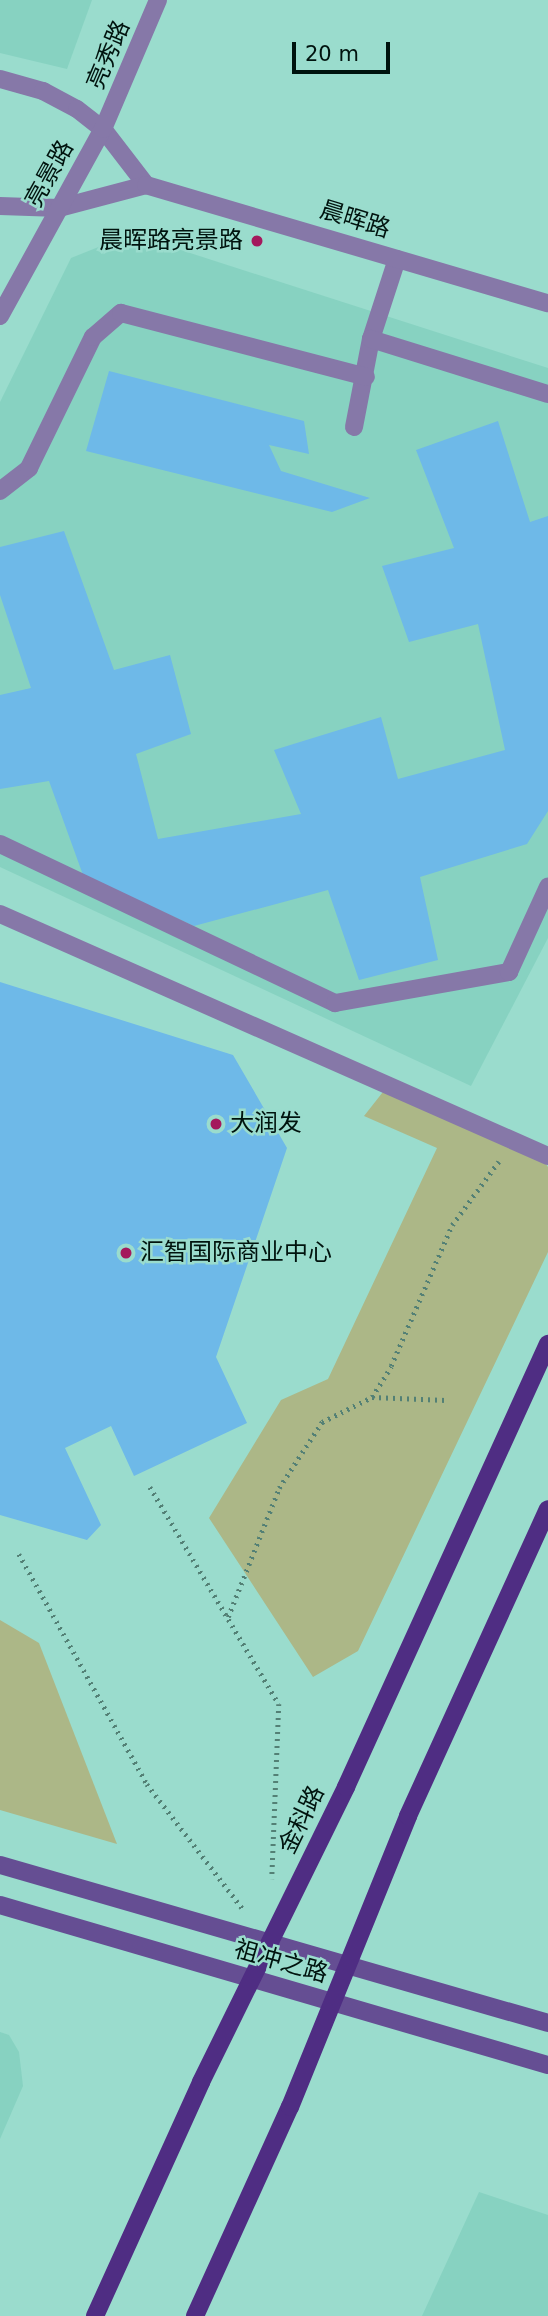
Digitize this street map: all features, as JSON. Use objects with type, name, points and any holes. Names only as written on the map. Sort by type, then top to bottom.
[{"type":"main road","name":"金科路","points":[[95,2316],[251,1979],[346,1787],[548,1344]]},
{"type":"main road","points":[[195,2316],[348,1965],[408,1816],[548,1509]]},
{"type":"main road","name":"祖冲之路","points":[[0,1865],[548,2023]]},
{"type":"main road","name":"祖冲之路","points":[[0,1905],[548,2065]]},
{"type":"street","name":"亮秀路","points":[[103,130],[158,0]]},
{"type":"street","points":[[0,79],[43,91],[103,130],[146,185],[59,208],[0,206]]},
{"type":"street","name":"亮景路","points":[[0,316],[103,130]]},
{"type":"street","name":"晨晖路","points":[[146,185],[548,303]]},
{"type":"street","points":[[354,427],[366,377],[371,339],[397,259]]},
{"type":"street","points":[[0,491],[29,468],[93,337],[121,313],[366,377]]},
{"type":"street","points":[[371,339],[548,394]]},
{"type":"street","points":[[0,844],[335,1003],[509,972],[548,887]]},
{"type":"street","points":[[0,914],[548,1156]]},
{"type":"path","points":[[372,1397],[391,1366],[452,1225],[514,1140]]},
{"type":"path","points":[[228,1618],[279,1488],[322,1422],[372,1397],[446,1401]]},
{"type":"path","points":[[150,1487],[279,1704],[271,1890]]},
{"type":"path","points":[[19,1554],[147,1784],[269,1943]]},
{"type":"shaded area","points":[[0,0],[92,0],[67,69],[0,53]]},
{"type":"shaded area","points":[[131,234],[548,368],[548,938],[471,1086],[0,867],[0,402],[71,258]]},
{"type":"shaded area","points":[[390,1083],[535,1148],[548,1167],[548,1252],[358,1651],[313,1677],[209,1518],[281,1400],[328,1379],[437,1148],[364,1116]]},
{"type":"shaded area","points":[[0,1620],[39,1643],[117,1844],[0,1810]]},
{"type":"shaded area","points":[[0,2032],[9,2035],[19,2052],[23,2086],[0,2139]]},
{"type":"shaded area","points":[[479,2192],[548,2215],[548,2316],[422,2316]]},
{"type":"building","points":[[109,371],[304,421],[309,454],[269,445],[281,471],[370,498],[332,512],[86,451]]},
{"type":"building","points":[[498,421],[530,522],[548,516],[548,811],[527,844],[420,877],[438,960],[359,980],[328,890],[194,926],[83,875],[49,781],[0,789],[0,695],[31,688],[0,595],[0,547],[64,531],[114,670],[170,655],[191,734],[136,754],[158,839],[301,814],[274,750],[381,717],[398,779],[505,750],[478,624],[409,642],[382,566],[454,548],[416,450]]},
{"type":"building","name":"汇智国际商业中心","points":[[0,982],[233,1055],[287,1148],[216,1357],[247,1423],[134,1476],[111,1426],[65,1448],[101,1525],[87,1540],[0,1515]]},
{"type":"place","name":"晨晖路亮景路","points":[[257,241]]},
{"type":"place","name":"大润发","points":[[216,1124]]},
{"type":"place","name":"汇智国际商业中心","points":[[126,1253]]}]
